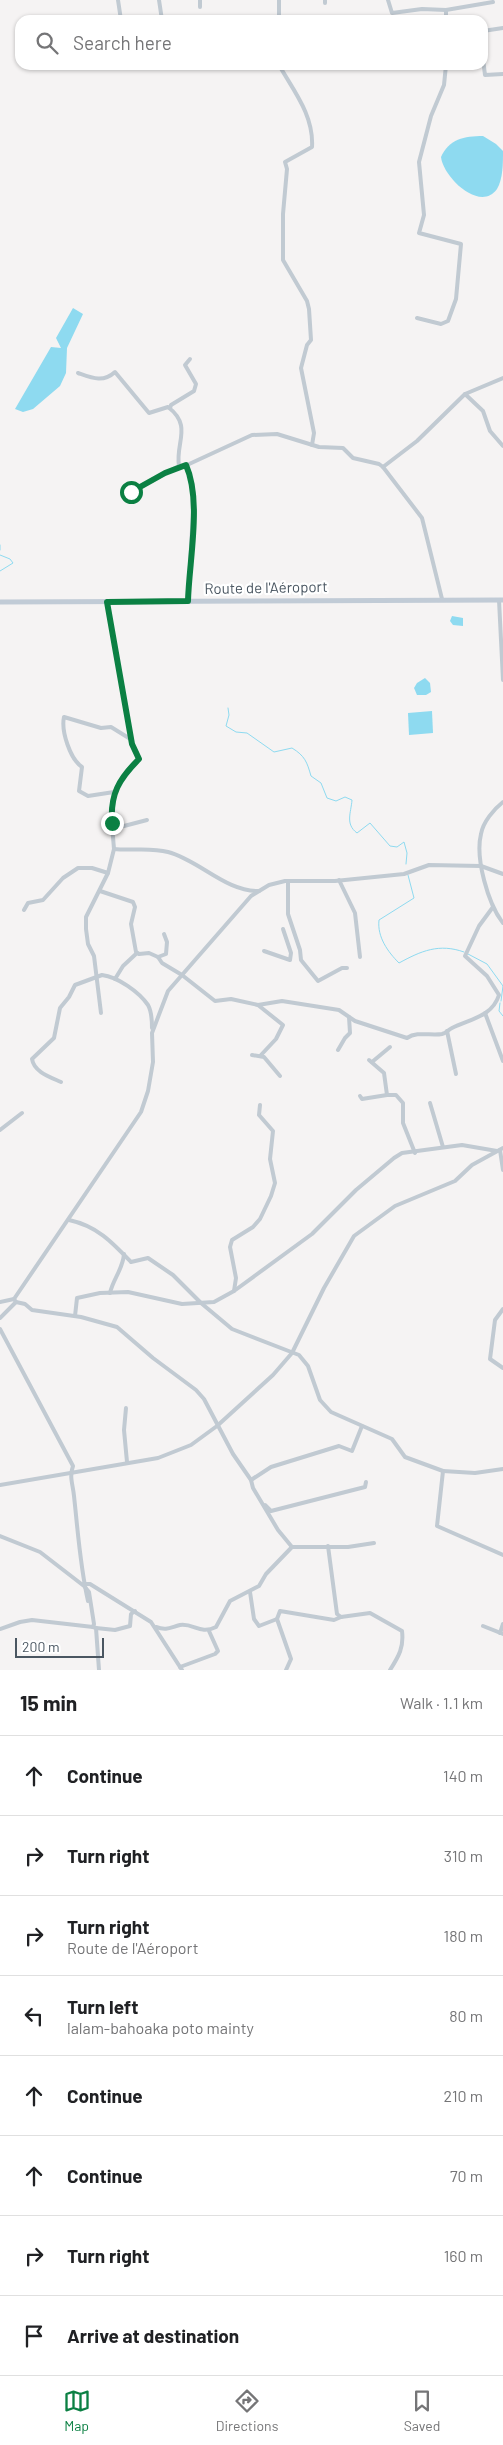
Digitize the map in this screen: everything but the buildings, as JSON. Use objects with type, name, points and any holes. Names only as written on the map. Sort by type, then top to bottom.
[{"type":"main road","name":"Route de l'Aéroport","points":[[0,602],[107,602],[188,597],[501,600]]},
{"type":"street","points":[[118,0],[120,15]]},
{"type":"street","points":[[159,0],[161,15]]},
{"type":"street","points":[[200,0],[200,7]]},
{"type":"street","points":[[279,0],[279,15]]},
{"type":"street","points":[[388,0],[392,13],[422,9],[446,10],[493,2]]},
{"type":"street","points":[[446,10],[446,15]]},
{"type":"street","points":[[488,31],[503,28]]},
{"type":"street","points":[[282,70],[307,114],[312,142],[312,147],[285,162],[287,169],[283,214],[284,260],[307,301],[309,309],[311,340],[301,368],[314,433],[312,445]]},
{"type":"street","points":[[417,318],[441,324],[448,321],[456,299],[462,244],[419,233],[424,215],[419,162],[432,116],[444,85],[446,70]]},
{"type":"street","points":[[484,70],[485,75],[503,74]]},
{"type":"street","points":[[170,408],[171,405],[194,391],[196,384],[185,365],[190,359]]},
{"type":"street","points":[[78,373],[101,380],[108,379],[116,372],[149,413],[170,408]]},
{"type":"street","points":[[383,467],[417,441],[464,394],[503,378]]},
{"type":"street","points":[[464,394],[483,411],[490,431],[503,446]]},
{"type":"street","points":[[170,408],[182,429],[178,466]]},
{"type":"street","points":[[131,492],[178,466],[186,465],[252,435],[277,434],[312,445],[343,448],[353,458],[379,464],[383,467],[422,518],[442,599]]},
{"type":"street","points":[[186,465],[194,494],[188,597]]},
{"type":"street","points":[[501,600],[503,680]]},
{"type":"street","points":[[101,1013],[94,956],[88,944],[86,917],[108,873],[114,849],[112,823],[114,792],[129,769],[139,759],[132,742],[107,602]]},
{"type":"street","points":[[114,792],[88,796],[80,791],[82,766],[73,758],[63,724],[64,717],[101,728],[111,727],[132,742]]},
{"type":"street","points":[[503,802],[485,823],[480,835],[480,866],[493,907],[503,924]]},
{"type":"street","points":[[112,823],[124,826],[147,820]]},
{"type":"street","points":[[114,849],[131,851],[150,849],[169,852],[216,874],[234,887],[259,891]]},
{"type":"street","points":[[152,1033],[168,991],[251,896],[269,885],[288,881],[339,880],[404,874],[428,865],[480,866],[503,874]]},
{"type":"street","points":[[24,910],[28,903],[43,900],[63,878],[78,868],[92,868],[108,873]]},
{"type":"street","points":[[339,880],[355,913],[360,957]]},
{"type":"street","points":[[288,881],[288,914],[300,950],[299,955],[307,970],[318,981],[342,968],[346,968]]},
{"type":"street","points":[[100,891],[133,902],[135,907],[131,924],[137,953]]},
{"type":"street","points":[[158,957],[162,963],[182,975],[215,1001],[231,999],[258,1005],[282,1002],[339,1010],[349,1017],[407,1038],[413,1034],[443,1034],[485,1013],[496,1003],[499,996],[486,976],[465,956],[479,926],[493,907]]},
{"type":"street","points":[[264,951],[290,960],[291,953],[283,929]]},
{"type":"street","points":[[137,953],[158,957],[166,954],[167,942],[164,934]]},
{"type":"street","points":[[115,979],[123,966],[137,953]]},
{"type":"street","points":[[291,953],[299,955]]},
{"type":"street","points":[[0,1318],[15,1301],[34,1266],[68,1220],[141,1112],[148,1091],[153,1062],[152,1016],[148,1006],[108,975],[97,976],[75,984],[69,998],[60,1008],[54,1038],[32,1059],[33,1064],[39,1071],[61,1082]]},
{"type":"street","points":[[496,1003],[503,1001]]},
{"type":"street","points":[[258,1005],[283,1025],[276,1039],[261,1056]]},
{"type":"street","points":[[485,1013],[503,1061]]},
{"type":"street","points":[[338,1050],[350,1033],[349,1017]]},
{"type":"street","points":[[447,1031],[456,1074]]},
{"type":"street","points":[[387,1096],[384,1073],[371,1061],[390,1047]]},
{"type":"street","points":[[252,1055],[261,1056],[280,1076]]},
{"type":"street","points":[[360,1096],[362,1099],[396,1095],[403,1103],[402,1123],[415,1153]]},
{"type":"street","points":[[430,1103],[443,1147]]},
{"type":"street","points":[[234,1291],[236,1278],[230,1247],[232,1240],[253,1227],[260,1219],[275,1183],[270,1159],[273,1130],[259,1114],[260,1105]]},
{"type":"street","points":[[0,1130],[22,1113]]},
{"type":"street","points":[[76,1316],[77,1298],[100,1292],[137,1292],[182,1304],[214,1302],[234,1291],[312,1234],[356,1190],[394,1158],[402,1154],[462,1144],[500,1150]]},
{"type":"street","points":[[500,1150],[503,1170]]},
{"type":"street","points":[[0,1485],[52,1474],[69,1475],[127,1462],[158,1458],[191,1445],[217,1426],[273,1375],[292,1352],[324,1288],[354,1236],[395,1206],[455,1181],[472,1165],[500,1150]]},
{"type":"street","points":[[68,1220],[84,1223],[108,1237],[131,1262],[148,1258],[173,1275],[201,1303],[232,1328],[299,1355],[308,1366],[320,1400],[331,1412],[392,1438],[405,1457],[443,1471],[475,1473],[503,1469]]},
{"type":"street","points":[[110,1293],[112,1284],[122,1269],[124,1254]]},
{"type":"street","points":[[0,1302],[15,1301],[25,1304],[32,1310],[76,1316],[117,1327],[153,1358],[196,1390],[204,1399],[217,1426],[251,1480],[278,1530],[292,1547]]},
{"type":"street","points":[[503,1309],[495,1320],[490,1360],[503,1368]]},
{"type":"street","points":[[0,1329],[73,1466],[69,1475],[74,1495],[76,1531],[88,1601]]},
{"type":"street","points":[[126,1408],[124,1430],[127,1462]]},
{"type":"street","points":[[251,1480],[272,1467],[339,1446],[352,1451],[362,1426]]},
{"type":"street","points":[[443,1471],[437,1526],[503,1555]]},
{"type":"street","points":[[262,1502],[271,1511],[365,1488],[366,1482]]},
{"type":"street","points":[[0,1536],[33,1549],[65,1572],[78,1578],[90,1592],[99,1670]]},
{"type":"street","points":[[84,1586],[90,1584],[163,1630],[182,1625],[200,1631],[209,1630],[216,1628],[230,1601],[259,1586],[266,1574],[292,1547],[348,1547],[374,1543]]},
{"type":"street","points":[[328,1546],[336,1614],[341,1617]]},
{"type":"street","points":[[250,1592],[254,1619],[259,1626],[277,1619]]},
{"type":"street","points":[[0,1629],[32,1620],[115,1630],[130,1626],[131,1614],[135,1611]]},
{"type":"street","points":[[286,1670],[291,1659],[277,1619],[280,1611],[334,1620],[341,1617],[370,1613],[402,1631],[404,1642],[400,1654],[390,1670]]},
{"type":"street","points":[[483,1626],[501,1633],[503,1624]]},
{"type":"street","points":[[156,1627],[181,1668],[218,1651],[209,1630]]},
{"type":"water","points":[[483,136],[503,151],[503,161],[502,176],[497,189],[490,195],[481,197],[463,190],[455,182],[448,174],[441,157],[453,142],[463,138]]},
{"type":"water","points":[[73,308],[83,314],[67,348],[66,373],[60,386],[33,409],[23,412],[15,409],[51,347],[61,348],[56,338]]},
{"type":"water","points":[[452,616],[463,618],[463,626],[453,625],[450,621]]},
{"type":"water","points":[[425,678],[430,683],[431,692],[426,695],[417,695],[414,688],[417,683]]},
{"type":"water","points":[[432,711],[433,733],[409,735],[408,713]]},
{"type":"waterway","points":[[0,545],[0,550]]},
{"type":"waterway","points":[[0,555],[10,559],[13,563],[0,571]]},
{"type":"waterway","points":[[228,708],[229,715],[226,726],[236,732],[247,733],[274,752],[292,748],[305,760],[311,776],[321,783],[327,798],[336,801],[345,797],[352,800],[350,822],[353,830],[357,833],[370,823],[390,846],[397,847],[404,842],[407,853],[406,864]]},
{"type":"waterway","points":[[408,875],[414,898],[379,920],[380,932],[387,949],[399,963],[415,955],[438,948],[455,949],[464,952]]},
{"type":"waterway","points":[[468,954],[487,964],[503,986],[501,1001]]},
{"type":"waterway","points":[[500,1003],[499,1011],[503,1016]]},
{"type":"route","points":[[112,823],[111,813],[114,792],[129,769],[139,759],[132,744],[107,602],[188,601],[190,584],[194,494],[190,486],[190,473],[186,465],[178,466],[131,492]]}]
